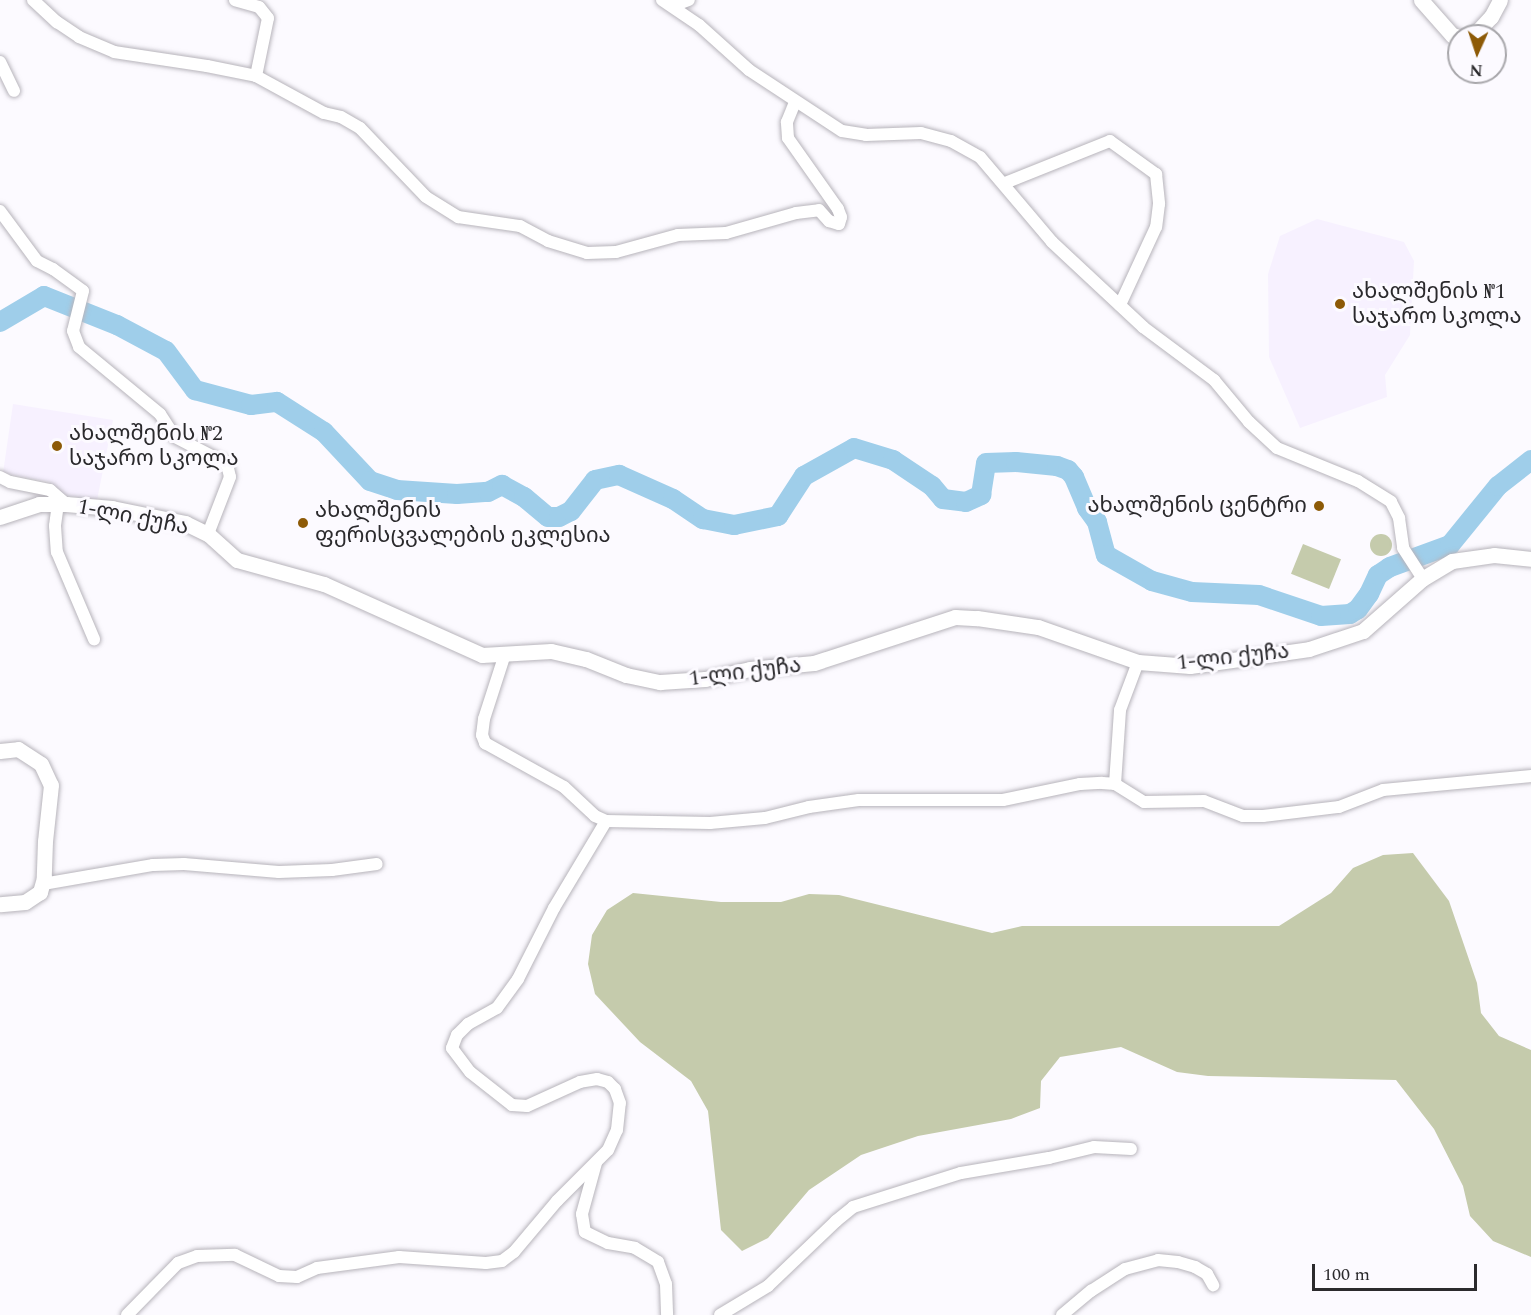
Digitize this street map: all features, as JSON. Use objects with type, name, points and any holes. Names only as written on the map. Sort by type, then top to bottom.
[{"type":"street","points":[[33,0],[57,22],[79,37],[114,52],[256,76],[324,113],[341,117],[360,128],[426,197],[458,217],[520,226],[548,241],[586,253],[616,252],[678,235],[726,232],[795,213],[819,210],[829,221],[839,224],[841,217],[837,208],[788,138],[787,122],[795,102]]},
{"type":"street","points":[[235,0],[259,8],[268,18],[256,76]]},
{"type":"street","points":[[667,3],[689,0]]},
{"type":"street","points":[[1421,0],[1447,29]]},
{"type":"street","points":[[1484,24],[1500,0]]},
{"type":"street","points":[[667,3],[749,70],[842,131],[866,135],[921,133],[951,141],[980,157],[1005,183],[1027,216],[1052,242],[1143,327],[1214,380],[1249,422],[1277,448],[1366,485],[1391,502],[1399,518],[1407,557],[1421,576]]},
{"type":"street","points":[[0,62],[14,91]]},
{"type":"street","points":[[1005,183],[1086,153],[1110,141],[1156,174],[1159,204],[1156,227],[1120,305]]},
{"type":"street","points":[[0,211],[37,261],[53,269],[83,291],[73,331],[79,347],[88,357],[160,414],[175,436],[227,464],[230,477],[208,534]]},
{"type":"street","points":[[0,477],[10,482],[50,490],[62,504],[55,526],[57,552],[94,639]]},
{"type":"street","name":"1-ლი ქუჩა","points":[[0,517],[39,504],[62,504],[112,508],[185,522],[208,534],[237,560],[324,584],[482,655],[551,651],[586,659],[626,675],[660,682],[705,679],[750,669],[814,663],[955,617],[1038,627],[1138,662],[1190,666],[1309,649],[1363,631],[1421,576],[1452,561],[1494,555],[1531,560]]},
{"type":"street","points":[[505,654],[484,719],[482,735],[485,743],[564,787],[595,816],[606,821],[710,823],[765,818],[809,807],[859,800],[1003,800],[1080,784],[1115,784],[1144,802],[1204,801],[1243,816],[1263,816],[1339,807],[1383,790],[1531,776]]},
{"type":"street","points":[[1115,784],[1120,710],[1138,662]]},
{"type":"street","points":[[0,751],[18,749],[41,764],[49,778],[51,793],[43,884],[40,892],[25,902],[0,904]]},
{"type":"street","points":[[128,1315],[178,1263],[197,1256],[235,1256],[279,1276],[297,1276],[317,1268],[399,1257],[486,1263],[502,1261],[514,1252],[597,1159],[608,1150],[616,1130],[620,1103],[615,1089],[608,1082],[597,1079],[580,1083],[527,1106],[512,1105],[470,1072],[452,1048],[457,1035],[468,1024],[497,1008],[518,979],[554,908],[606,821]]},
{"type":"street","points":[[43,884],[153,865],[184,864],[279,872],[332,870],[376,864]]},
{"type":"street","points":[[720,1315],[768,1286],[853,1207],[961,1173],[1049,1158],[1094,1147],[1131,1149]]},
{"type":"street","points":[[597,1159],[582,1214],[585,1232],[608,1243],[635,1248],[658,1262],[666,1284],[667,1315]]},
{"type":"street","points":[[1062,1315],[1091,1291],[1125,1269],[1158,1260],[1196,1267],[1207,1274],[1214,1285]]},
{"type":"shaded area","name":"ახალშენის №1 საჯარო სკოლა","points":[[1317,219],[1404,242],[1414,261],[1410,335],[1385,375],[1387,397],[1300,428],[1269,357],[1268,274],[1280,236]]},
{"type":"shaded area","name":"ახალშენის №2 საჯარო სკოლა","points":[[13,404],[113,420],[97,500],[63,495],[49,482],[3,473]]},
{"type":"green space","points":[[1381,534],[1389,537],[1392,545],[1389,553],[1381,556],[1373,553],[1370,545],[1373,537]]},
{"type":"green space","points":[[1303,544],[1341,559],[1329,589],[1291,574]]},
{"type":"green space","points":[[1413,853],[1449,901],[1477,983],[1481,1013],[1499,1036],[1531,1050],[1531,1257],[1493,1241],[1470,1216],[1463,1186],[1434,1129],[1396,1080],[1208,1076],[1177,1072],[1121,1047],[1060,1057],[1041,1081],[1040,1108],[1011,1119],[918,1136],[861,1155],[809,1190],[768,1238],[742,1251],[721,1230],[708,1111],[691,1081],[640,1042],[595,994],[588,964],[592,935],[607,910],[633,893],[721,902],[781,902],[809,894],[839,895],[992,933],[1022,926],[1279,926],[1331,893],[1353,868],[1383,855]]},
{"type":"waterway","points":[[0,322],[44,296],[117,325],[166,351],[195,390],[251,405],[277,402],[324,432],[370,481],[397,490],[457,494],[488,492],[502,485],[524,497],[548,517],[559,517],[571,511],[595,480],[619,475],[673,499],[703,519],[734,525],[778,516],[804,476],[854,448],[893,460],[932,486],[943,499],[966,502],[981,495],[986,463],[1016,462],[1057,466],[1068,470],[1074,477],[1087,508],[1097,522],[1106,555],[1152,581],[1192,592],[1259,595],[1321,616],[1350,614],[1358,609],[1369,594],[1378,575],[1390,567],[1450,545],[1498,486],[1531,460]]},
{"type":"place","name":"ახალშენის №1 საჯარო სკოლა","points":[[1340,304]]},
{"type":"place","name":"ახალშენის №2 საჯარო სკოლა","points":[[57,446]]},
{"type":"place","name":"ახალშენის ცენტრი","points":[[1319,506]]},
{"type":"place","name":"ახალშენის ფერისცვალების ეკლესია","points":[[303,523]]}]
